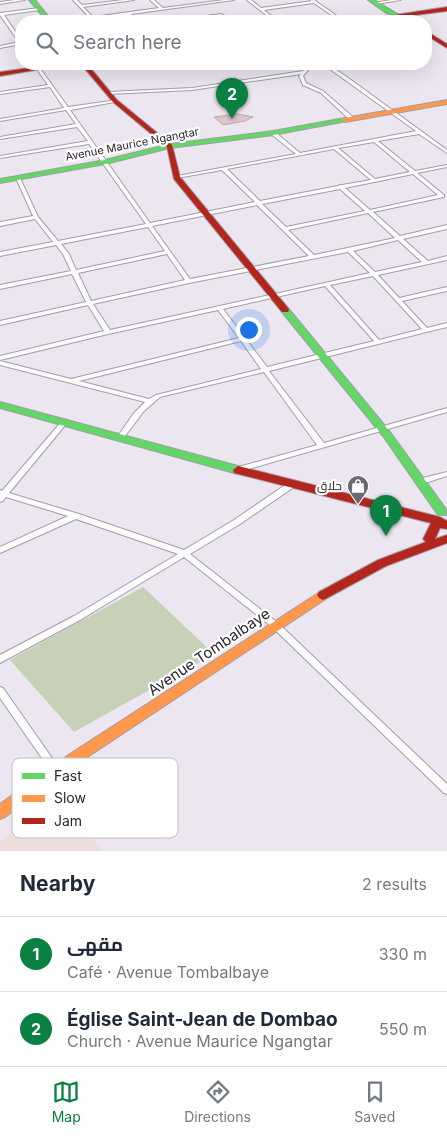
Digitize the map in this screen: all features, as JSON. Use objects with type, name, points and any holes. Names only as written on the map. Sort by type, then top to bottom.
[{"type":"street","points":[[0,3],[23,0]]},
{"type":"street","points":[[32,0],[44,15]]},
{"type":"street","points":[[75,0],[89,15]]},
{"type":"street","points":[[81,6],[132,0]]},
{"type":"street","points":[[152,0],[162,9]]},
{"type":"street","points":[[194,0],[199,4]]},
{"type":"street","points":[[123,15],[232,0]]},
{"type":"street","points":[[249,0],[268,15]]},
{"type":"street","points":[[374,2],[399,0]]},
{"type":"street","points":[[260,9],[313,1],[333,15]]},
{"type":"street","points":[[374,2],[394,15]]},
{"type":"street","points":[[419,15],[447,8]]},
{"type":"street","points":[[15,35],[1,14],[39,9]]},
{"type":"street","points":[[432,36],[446,44]]},
{"type":"street","points":[[0,46],[15,45]]},
{"type":"street","points":[[0,74],[25,70]]},
{"type":"street","points":[[39,70],[189,281]]},
{"type":"street","points":[[89,70],[115,101],[170,146],[177,177],[382,428],[422,481],[442,518],[442,531],[427,542]]},
{"type":"street","points":[[108,92],[192,88],[303,72],[306,70]]},
{"type":"street","points":[[335,70],[447,152]]},
{"type":"street","points":[[303,72],[302,79],[304,84],[322,92],[352,119]]},
{"type":"street","points":[[0,93],[50,86]]},
{"type":"street","points":[[0,120],[115,101]]},
{"type":"street","name":"Avenue Maurice Ngangtar","points":[[0,181],[105,162],[170,146],[273,133],[447,102]]},
{"type":"street","points":[[0,138],[79,125]]},
{"type":"street","points":[[177,177],[420,132]]},
{"type":"street","points":[[273,133],[300,154]]},
{"type":"street","points":[[284,229],[442,196],[374,140]]},
{"type":"street","points":[[0,157],[91,142]]},
{"type":"street","points":[[335,148],[374,180]]},
{"type":"street","points":[[0,254],[447,166]]},
{"type":"street","points":[[224,169],[313,257]]},
{"type":"street","points":[[18,178],[36,217],[66,254],[89,303],[108,332]]},
{"type":"street","points":[[340,186],[427,263]]},
{"type":"street","points":[[0,224],[36,217]]},
{"type":"street","points":[[0,323],[189,281],[349,250],[447,226]]},
{"type":"street","points":[[349,250],[426,330]]},
{"type":"street","points":[[0,287],[169,252]]},
{"type":"street","points":[[0,358],[219,307],[447,258]]},
{"type":"street","points":[[326,285],[378,342]]},
{"type":"street","points":[[398,300],[447,289]]},
{"type":"street","points":[[219,307],[322,446]]},
{"type":"street","points":[[120,438],[148,401],[158,396],[447,325]]},
{"type":"street","points":[[71,381],[242,339]]},
{"type":"street","points":[[0,363],[148,401]]},
{"type":"street","points":[[0,405],[238,470],[404,512],[442,518]]},
{"type":"street","points":[[238,470],[447,410]]},
{"type":"street","points":[[64,423],[1,496],[76,516],[184,553],[275,625],[447,790]]},
{"type":"street","points":[[422,481],[447,474]]},
{"type":"street","points":[[0,658],[77,618],[244,517],[294,483]]},
{"type":"street","points":[[0,550],[76,516]]},
{"type":"street","name":"Avenue Tombalbaye","points":[[77,758],[236,654],[275,625],[371,567],[427,542],[447,538]]},
{"type":"street","points":[[0,691],[46,758]]},
{"type":"street","name":"Avenue Tombalbaye","points":[[0,812],[12,803]]},
{"type":"shaded area","points":[[12,832],[12,838],[92,838],[103,851],[0,851],[0,842]]},
{"type":"green space","points":[[143,587],[214,654],[74,732],[10,660]]},
{"type":"building","points":[[238,114],[253,117],[245,121],[223,125],[214,117]]},
{"type":"traffic: fast","points":[[32,0],[45,15]]},
{"type":"traffic: fast","points":[[371,0],[396,15]]},
{"type":"traffic: fast","points":[[0,181],[105,162],[170,146],[273,133],[345,120]]},
{"type":"traffic: fast","points":[[285,310],[406,459],[442,512]]},
{"type":"traffic: fast","points":[[0,405],[238,470]]},
{"type":"traffic: slow","points":[[345,120],[447,102]]},
{"type":"traffic: slow","points":[[75,758],[323,595]]},
{"type":"traffic: slow","points":[[0,812],[12,803]]},
{"type":"traffic: jam","points":[[403,15],[447,9]]},
{"type":"traffic: jam","points":[[432,37],[447,46]]},
{"type":"traffic: jam","points":[[0,74],[27,70]]},
{"type":"traffic: jam","points":[[89,70],[115,101],[170,146],[177,177],[285,310]]},
{"type":"traffic: jam","points":[[238,470],[436,520],[441,524],[447,525]]},
{"type":"traffic: jam","points":[[429,539],[437,521]]},
{"type":"traffic: jam","points":[[323,595],[382,563],[447,539]]},
{"type":"place","name":"Église Saint-Jean de Dombao","points":[[232,119]]},
{"type":"place","name":"حلاق","points":[[358,505]]},
{"type":"place","name":"مقهى","points":[[386,536]]}]
